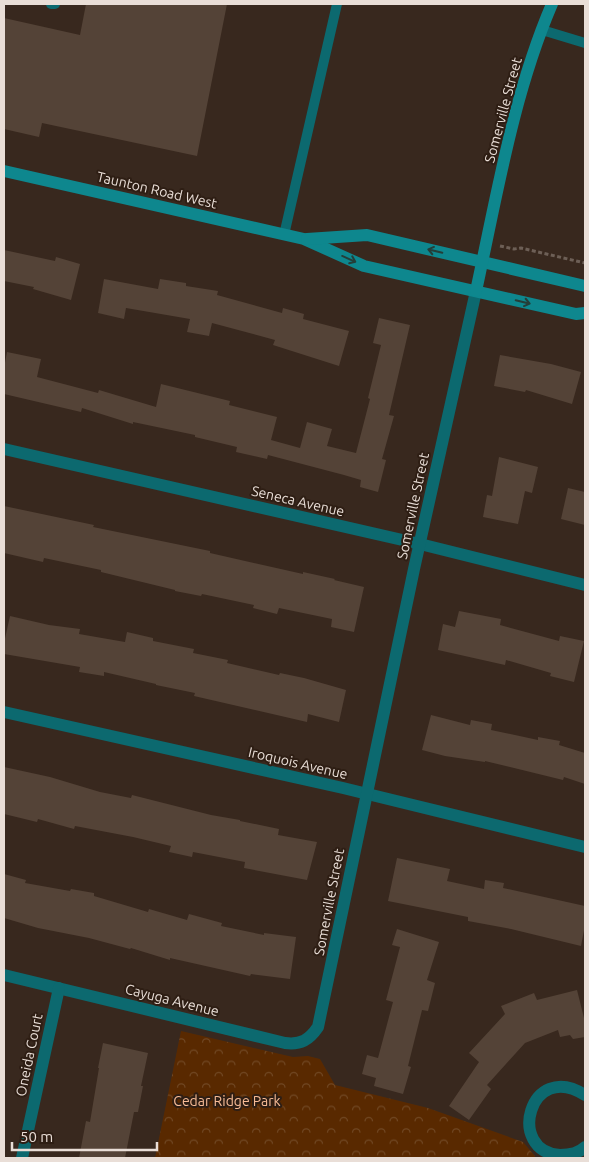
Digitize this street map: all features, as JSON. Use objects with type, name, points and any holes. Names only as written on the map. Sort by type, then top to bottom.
[{"type":"main road","name":"Somerville Street","points":[[476,291],[511,130],[552,4]]},
{"type":"main road","name":"Taunton Road West","points":[[4,171],[304,239],[364,266],[576,314],[585,313]]},
{"type":"main road","name":"Taunton Road West","points":[[304,239],[366,236],[585,286]]},
{"type":"street","name":"Somerville Street","points":[[321,1018],[420,544],[476,291]]},
{"type":"street","name":"Seneca Avenue","points":[[4,449],[420,544],[585,585]]},
{"type":"street","name":"Iroquois Avenue","points":[[4,712],[367,794],[585,847]]},
{"type":"street","name":"Cayuga Avenue","points":[[4,975],[285,1043],[300,1043],[307,1040],[318,1027],[321,1018]]},
{"type":"street","name":"Oneida Court","points":[[22,1158],[59,988]]},
{"type":"street","points":[[585,1095],[570,1087],[558,1087],[546,1091],[539,1096],[532,1106],[529,1117],[530,1132],[536,1143],[544,1150],[568,1155],[583,1149],[585,1146]]},
{"type":"lane","points":[[284,235],[337,4]]},
{"type":"lane","points":[[542,30],[585,43]]},
{"type":"path","points":[[514,249],[521,248],[585,263]]},
{"type":"green space","name":"Cedar Ridge Park","points":[[181,1031],[293,1057],[308,1056],[320,1059],[335,1085],[428,1108],[523,1142],[535,1158],[155,1158]]},
{"type":"building","points":[[86,4],[227,4],[197,156],[42,123],[39,137],[4,129],[4,18],[80,35]]},
{"type":"building","points":[[4,250],[55,261],[56,257],[80,264],[71,300],[33,289],[34,287],[4,281]]},
{"type":"building","points":[[104,279],[158,289],[160,279],[186,283],[186,286],[218,291],[217,295],[282,313],[283,308],[304,314],[303,319],[349,331],[339,366],[273,345],[275,340],[212,323],[209,336],[187,332],[190,319],[126,308],[124,319],[98,313]]},
{"type":"building","points":[[379,318],[410,325],[389,415],[394,416],[382,459],[386,460],[378,492],[360,487],[361,480],[268,455],[267,459],[236,452],[237,447],[195,437],[195,435],[133,422],[133,424],[82,408],[81,412],[4,394],[4,368],[7,352],[41,359],[37,377],[98,393],[99,390],[156,407],[161,384],[230,401],[229,405],[277,417],[271,440],[300,448],[307,422],[332,429],[327,446],[356,453],[381,345],[373,343]]},
{"type":"building","points":[[500,355],[551,364],[581,372],[572,404],[526,390],[525,392],[494,386]]},
{"type":"building","points":[[499,457],[538,467],[532,493],[525,491],[518,524],[483,517],[487,495],[492,496]]},
{"type":"building","points":[[568,488],[585,492],[585,525],[561,519]]},
{"type":"building","points":[[4,506],[364,587],[354,632],[331,627],[332,619],[279,608],[277,614],[253,608],[254,605],[202,594],[201,596],[175,591],[101,572],[101,570],[44,558],[43,562],[4,553]]},
{"type":"building","points":[[459,611],[501,619],[500,625],[559,641],[560,636],[584,641],[574,682],[550,676],[551,673],[506,660],[505,665],[438,650],[443,624],[455,627]]},
{"type":"building","points":[[10,616],[49,625],[80,629],[79,634],[125,642],[127,632],[153,638],[153,641],[194,649],[193,653],[228,660],[227,663],[279,675],[280,673],[304,678],[346,690],[339,722],[308,714],[307,722],[194,696],[195,693],[104,672],[104,676],[79,672],[80,667],[4,654],[4,643]]},
{"type":"building","points":[[431,715],[470,725],[471,720],[492,724],[491,730],[538,740],[538,737],[560,741],[559,745],[585,753],[585,784],[564,777],[563,780],[485,761],[445,756],[422,750]]},
{"type":"building","points":[[4,767],[50,777],[100,792],[131,798],[132,795],[211,815],[279,829],[278,835],[317,842],[307,880],[244,868],[245,862],[193,852],[192,857],[169,852],[171,846],[133,837],[75,826],[74,829],[38,819],[37,822],[4,814]]},
{"type":"building","points":[[397,858],[450,869],[447,881],[484,889],[485,880],[504,883],[503,888],[585,906],[585,925],[581,946],[468,921],[468,917],[388,901]]},
{"type":"building","points":[[4,874],[26,880],[25,883],[94,893],[94,896],[148,912],[149,909],[187,920],[189,914],[222,923],[221,926],[264,935],[264,933],[296,937],[290,979],[251,974],[250,976],[170,958],[170,960],[131,948],[38,928],[4,918]]},
{"type":"building","points":[[397,929],[439,942],[427,980],[435,983],[428,1011],[422,1010],[408,1066],[411,1067],[403,1094],[374,1086],[376,1078],[362,1074],[367,1055],[378,1058],[393,1002],[386,1000],[400,947],[392,945]]},
{"type":"building","points":[[577,990],[585,1022],[585,1037],[573,1039],[570,1035],[560,1037],[558,1030],[525,1043],[487,1085],[491,1089],[469,1120],[449,1106],[479,1062],[469,1053],[505,1014],[501,1006],[534,993],[537,1000]]},
{"type":"building","points":[[103,1043],[148,1053],[138,1112],[134,1112],[125,1158],[79,1158],[86,1121],[90,1122]]}]
